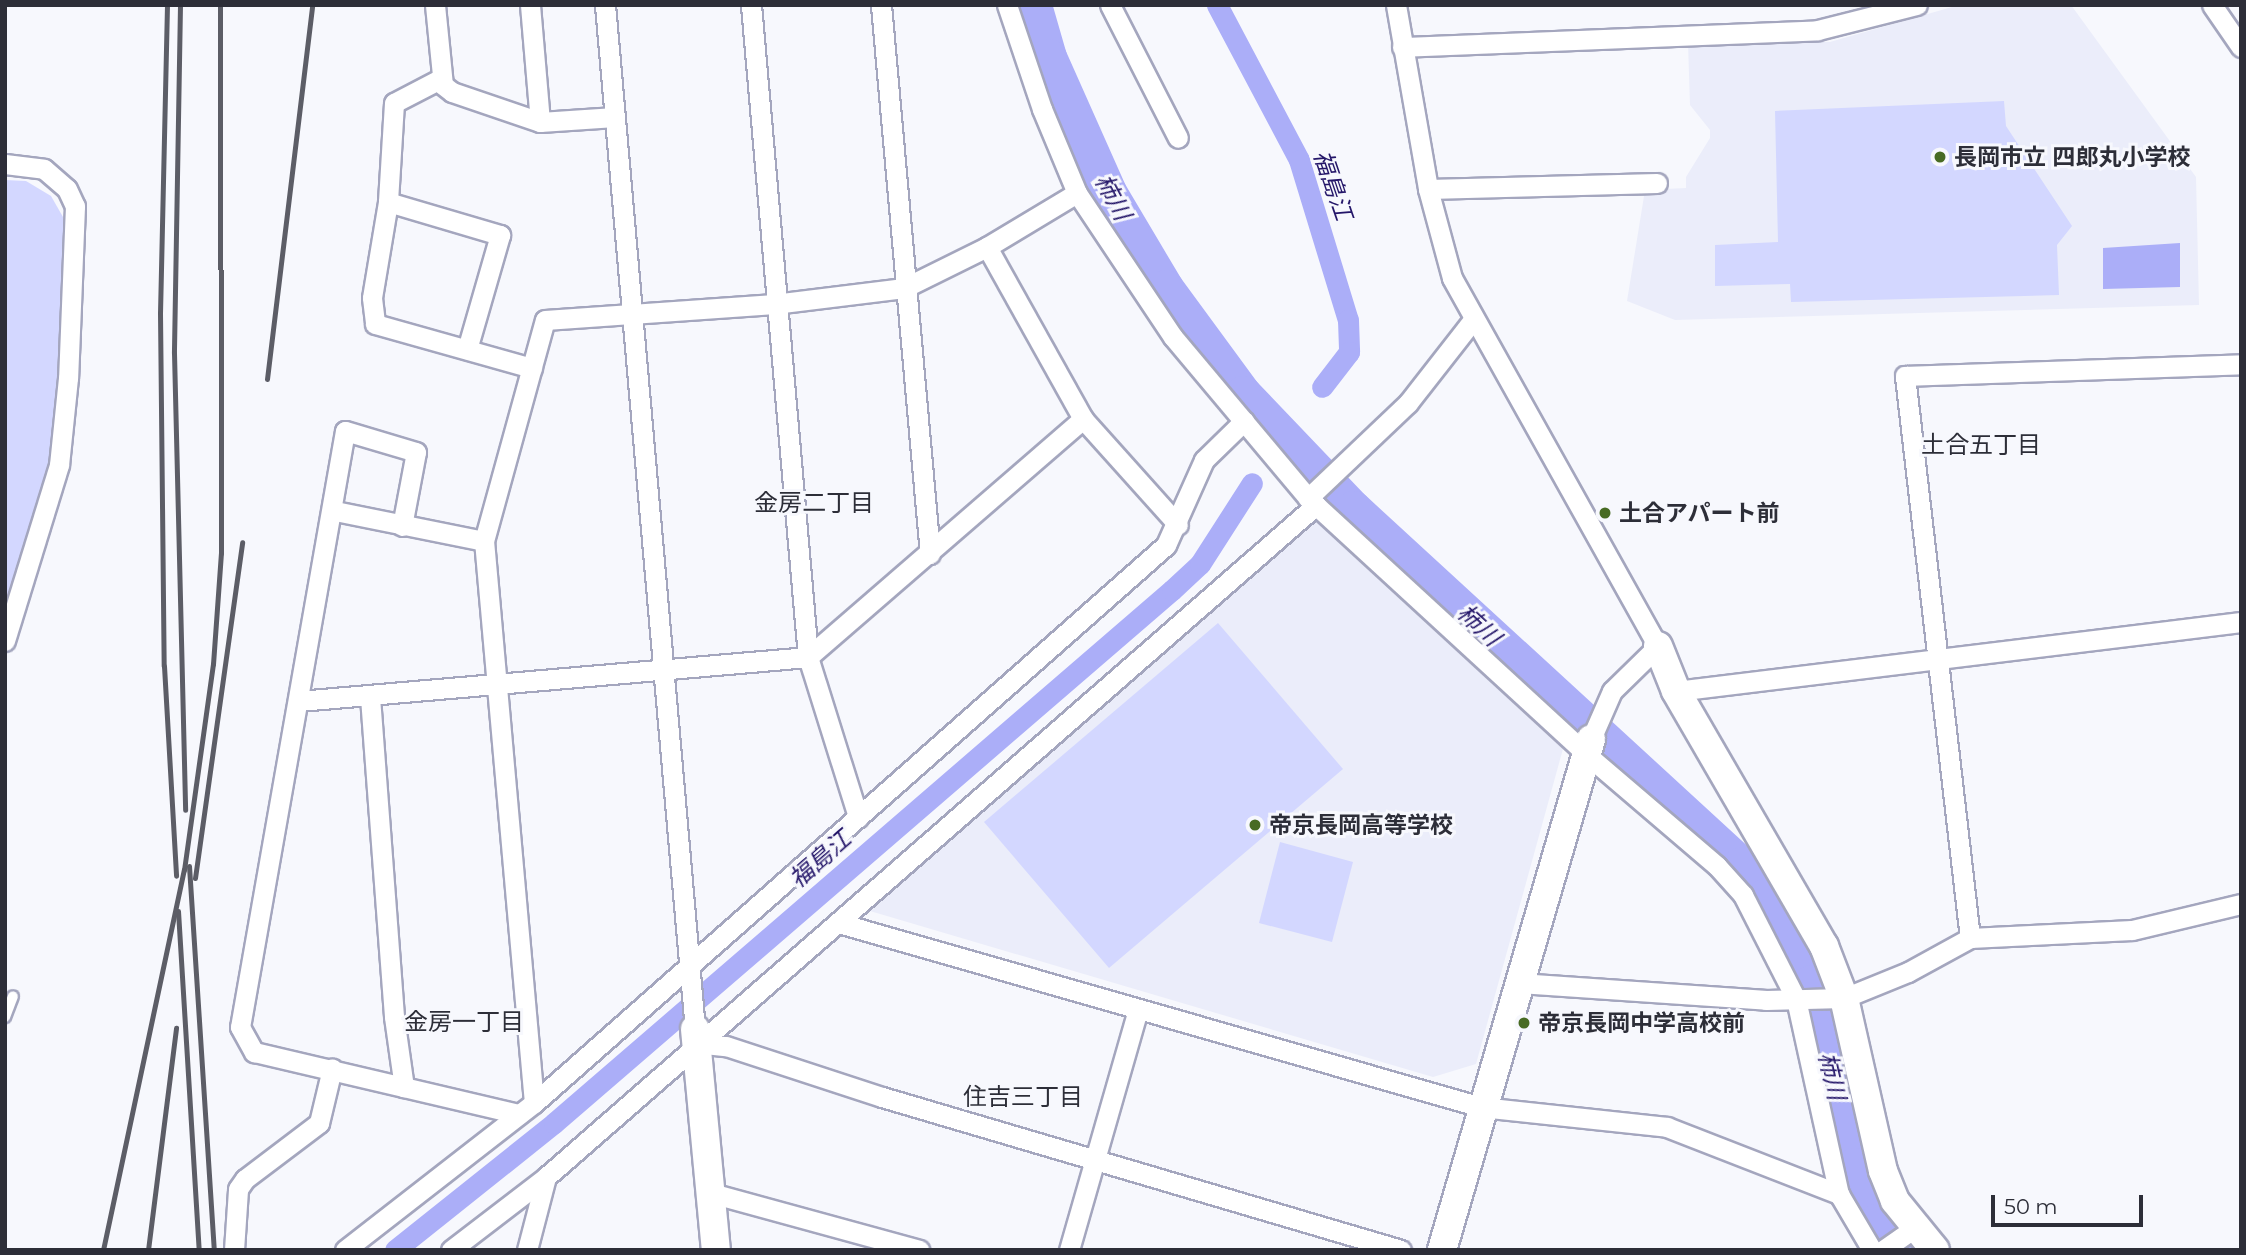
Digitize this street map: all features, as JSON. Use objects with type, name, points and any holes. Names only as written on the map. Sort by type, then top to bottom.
[{"type":"street","points":[[435,5],[443,85],[452,92],[540,122],[615,117]]},
{"type":"street","points":[[530,5],[540,122]]},
{"type":"street","points":[[605,5],[662,670],[716,1250]]},
{"type":"street","points":[[751,5],[774,304],[808,657],[858,817]]},
{"type":"street","points":[[881,5],[904,288],[930,554]]},
{"type":"street","points":[[1007,5],[1041,109],[1077,193],[1152,309],[1244,421],[1313,498],[1588,746],[1717,866],[1743,895],[1796,999],[1839,1194],[1872,1250]]},
{"type":"street","points":[[1110,5],[1178,138]]},
{"type":"street","points":[[1395,5],[1428,189],[1452,278],[1472,321],[1658,646],[1676,691],[1824,946],[1844,998],[1883,1171],[1908,1231],[1935,1250]]},
{"type":"street","points":[[1402,47],[1818,30],[1917,5]]},
{"type":"street","points":[[2212,5],[2241,47]]},
{"type":"street","points":[[442,78],[394,103],[388,202],[372,298],[375,324],[532,368]]},
{"type":"street","points":[[5,164],[44,169],[67,189],[75,206],[68,378],[59,465],[5,641]]},
{"type":"street","points":[[1428,189],[1657,183]]},
{"type":"street","points":[[527,1108],[484,541],[545,320],[633,316],[774,304],[904,288],[987,247],[1077,193]]},
{"type":"street","points":[[388,202],[500,235],[467,349]]},
{"type":"street","points":[[987,247],[1083,419],[1178,525]]},
{"type":"street","points":[[451,1250],[546,1177],[695,1036],[839,923],[1313,498],[1408,403],[1472,321]]},
{"type":"street","points":[[1970,938],[1905,376],[2241,364]]},
{"type":"street","points":[[299,701],[370,697],[496,683],[808,657],[1083,419]]},
{"type":"street","points":[[345,1250],[527,1108],[690,972],[858,817],[1166,545],[1178,525],[1204,460],[1244,421]]},
{"type":"street","points":[[402,526],[416,453],[345,431],[335,511],[240,1027],[244,1041],[254,1052],[404,1087],[527,1108]]},
{"type":"street","points":[[335,511],[484,541]]},
{"type":"street","points":[[1676,691],[1937,656],[2241,622]]},
{"type":"street","points":[[1442,1250],[1481,1107],[1588,746],[1612,691],[1658,646]]},
{"type":"street","points":[[370,697],[394,1017],[404,1087]]},
{"type":"street","points":[[1519,983],[1796,999],[1844,998],[1908,972],[1970,938],[2132,930],[2241,904]]},
{"type":"street","points":[[839,923],[1481,1107],[1667,1127],[1839,1194]]},
{"type":"street","points":[[1069,1250],[1138,1010]]},
{"type":"street","points":[[695,1036],[1095,1160],[1401,1250]]},
{"type":"street","points":[[234,1250],[238,1189],[245,1179],[319,1123],[332,1069]]},
{"type":"street","points":[[527,1250],[546,1177]]},
{"type":"street","points":[[711,1193],[919,1250]]},
{"type":"street","points":[[1882,1250],[1908,1231]]},
{"type":"lane","points":[[5,1017],[13,996]]},
{"type":"shaded area","name":"長岡市立 四郎丸小学校","points":[[1959,5],[2071,5],[2196,177],[2199,305],[1675,320],[1627,301],[1645,190],[1686,188],[1686,177],[1710,138],[1710,130],[1690,105],[1688,43],[1830,42]]},
{"type":"shaded area","points":[[2004,101],[2006,126],[2072,226],[2057,245],[2059,295],[1791,302],[1790,284],[1715,286],[1715,245],[1778,242],[1775,111]]},
{"type":"shaded area","points":[[5,180],[26,181],[51,196],[63,217],[65,254],[58,417],[49,472],[5,612]]},
{"type":"shaded area","name":"帝京長岡高等学校","points":[[1326,510],[1566,738],[1476,1064],[1433,1077],[870,911]]},
{"type":"shaded area","points":[[1218,623],[1343,769],[1109,968],[984,822]]},
{"type":"shaded area","points":[[1280,842],[1353,862],[1332,942],[1259,923]]},
{"type":"water","points":[[2180,243],[2180,287],[2103,289],[2103,248]]},
{"type":"waterway","name":"柿川","points":[[1033,5],[1048,57],[1108,192],[1165,288],[1243,394],[1353,509],[1741,865],[1766,896],[1811,983],[1853,1166],[1877,1222],[1896,1250]]},
{"type":"waterway","name":"福島江","points":[[1217,5],[1299,160],[1348,320],[1349,352],[1322,387]]},
{"type":"waterway","name":"福島江","points":[[395,1250],[554,1123],[1172,590],[1200,564],[1252,483]]},
{"type":"railway","points":[[167,5],[160,313],[164,666],[176,876]]},
{"type":"railway","points":[[180,5],[174,353],[185,810]]},
{"type":"railway","points":[[103,1250],[184,870],[213,664],[221,553],[220,5]]},
{"type":"railway","points":[[267,379],[312,5]]},
{"type":"railway","points":[[195,878],[242,542]]},
{"type":"railway","points":[[189,866],[214,1250]]},
{"type":"railway","points":[[178,911],[199,1250]]},
{"type":"railway","points":[[148,1250],[176,1028]]},
{"type":"place","name":"長岡市立 四郎丸小学校","points":[[1940,157]]},
{"type":"place","name":"土合アパート前","points":[[1605,513]]},
{"type":"place","name":"帝京長岡高等学校","points":[[1255,825]]},
{"type":"place","name":"帝京長岡中学高校前","points":[[1524,1023]]},
{"type":"district","name":"土合五丁目","points":[[1981,445]]},
{"type":"district","name":"金房二丁目","points":[[814,503]]},
{"type":"district","name":"金房一丁目","points":[[464,1022]]},
{"type":"district","name":"住吉三丁目","points":[[1023,1097]]}]
